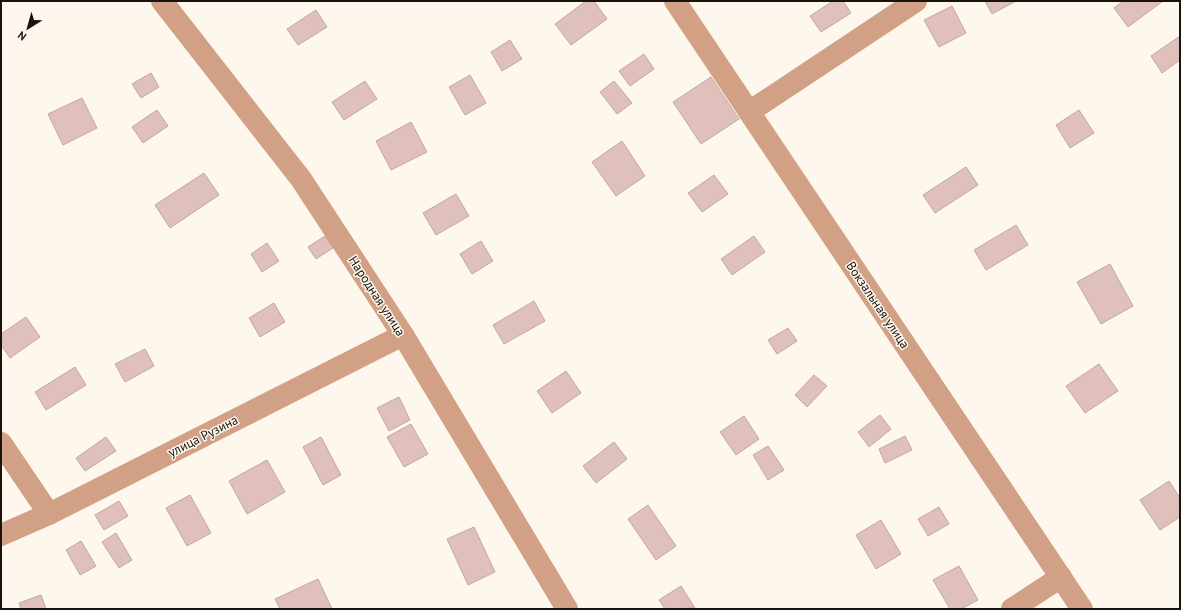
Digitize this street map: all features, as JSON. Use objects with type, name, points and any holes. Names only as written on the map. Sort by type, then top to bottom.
[{"type":"street","name":"Народная улица","points":[[162,1],[301,180],[403,335],[566,609]]},
{"type":"street","name":"Вокзальная улица","points":[[674,1],[1082,609]]},
{"type":"street","points":[[749,112],[916,1]]},
{"type":"street","name":"улица Рузина","points":[[1,534],[49,514],[403,335]]},
{"type":"street","points":[[1,443],[49,514]]},
{"type":"street","points":[[1012,609],[1061,577]]},
{"type":"building","points":[[586,1],[594,1],[607,19],[571,45],[555,24]]},
{"type":"building","points":[[833,1],[843,1],[851,13],[821,32],[810,16]]},
{"type":"building","points":[[985,1],[1016,1],[992,14]]},
{"type":"building","points":[[1123,1],[1163,1],[1128,27],[1114,8]]},
{"type":"building","points":[[952,6],[966,33],[939,47],[924,20]]},
{"type":"building","points":[[316,10],[327,27],[298,45],[287,29]]},
{"type":"building","points":[[1180,36],[1180,60],[1162,73],[1151,56]]},
{"type":"building","points":[[510,40],[522,59],[502,71],[491,52]]},
{"type":"building","points":[[644,54],[654,69],[630,86],[619,71]]},
{"type":"building","points":[[151,73],[159,87],[141,98],[132,84]]},
{"type":"building","points":[[470,75],[486,103],[465,115],[449,87]]},
{"type":"building","points":[[711,77],[739,119],[701,144],[673,102]]},
{"type":"building","points":[[365,81],[377,99],[344,120],[332,102]]},
{"type":"building","points":[[614,81],[632,103],[617,114],[600,92]]},
{"type":"building","points":[[82,98],[97,128],[63,145],[48,114]]},
{"type":"building","points":[[157,110],[168,126],[143,143],[132,127]]},
{"type":"building","points":[[1079,110],[1094,133],[1070,148],[1056,125]]},
{"type":"building","points":[[411,122],[427,152],[391,170],[376,141]]},
{"type":"building","points":[[622,141],[645,176],[616,196],[592,162]]},
{"type":"building","points":[[966,167],[978,185],[935,213],[923,195]]},
{"type":"building","points":[[204,173],[219,195],[170,228],[155,205]]},
{"type":"building","points":[[714,175],[728,194],[702,212],[688,193]]},
{"type":"building","points":[[456,194],[469,216],[436,235],[423,213]]},
{"type":"building","points":[[1016,225],[1028,245],[986,270],[974,250]]},
{"type":"building","points":[[325,236],[333,248],[316,259],[308,247]]},
{"type":"building","points":[[754,236],[765,252],[732,275],[721,259]]},
{"type":"building","points":[[481,241],[493,261],[472,274],[460,254]]},
{"type":"building","points":[[267,243],[279,261],[262,272],[251,254]]},
{"type":"building","points":[[1110,264],[1133,306],[1101,324],[1077,282]]},
{"type":"building","points":[[534,301],[545,321],[504,344],[493,325]]},
{"type":"building","points":[[274,303],[285,322],[260,337],[249,318]]},
{"type":"building","points":[[26,317],[40,337],[10,358],[1,345],[1,334]]},
{"type":"building","points":[[788,328],[797,341],[777,354],[768,340]]},
{"type":"building","points":[[145,349],[154,366],[125,382],[115,364]]},
{"type":"building","points":[[1099,364],[1118,391],[1085,413],[1066,386]]},
{"type":"building","points":[[75,367],[86,385],[46,410],[35,392]]},
{"type":"building","points":[[566,371],[581,393],[552,413],[537,391]]},
{"type":"building","points":[[814,375],[827,386],[807,407],[795,395]]},
{"type":"building","points":[[399,397],[410,420],[389,431],[377,408]]},
{"type":"building","points":[[880,415],[891,429],[869,447],[858,432]]},
{"type":"building","points":[[744,416],[759,439],[736,455],[720,432]]},
{"type":"building","points":[[411,424],[428,454],[404,467],[387,437]]},
{"type":"building","points":[[905,436],[912,450],[885,463],[879,449]]},
{"type":"building","points":[[106,437],[116,451],[85,471],[76,458]]},
{"type":"building","points":[[321,437],[341,475],[323,485],[303,447]]},
{"type":"building","points":[[614,442],[627,459],[596,483],[583,466]]},
{"type":"building","points":[[768,446],[784,470],[768,480],[753,455]]},
{"type":"building","points":[[267,460],[285,492],[247,514],[229,481]]},
{"type":"building","points":[[1169,481],[1180,498],[1180,517],[1160,530],[1140,500]]},
{"type":"building","points":[[190,495],[211,533],[187,546],[166,508]]},
{"type":"building","points":[[119,501],[128,516],[104,530],[95,515]]},
{"type":"building","points":[[648,505],[676,546],[656,560],[628,519]]},
{"type":"building","points":[[939,507],[949,524],[928,536],[918,519]]},
{"type":"building","points":[[881,520],[901,554],[876,569],[856,535]]},
{"type":"building","points":[[474,527],[495,572],[468,585],[447,539]]},
{"type":"building","points":[[116,533],[132,560],[119,568],[102,542]]},
{"type":"building","points":[[81,541],[96,566],[80,575],[66,550]]},
{"type":"building","points":[[959,566],[978,600],[961,609],[950,609],[933,580]]},
{"type":"building","points":[[318,579],[332,609],[280,609],[275,599]]},
{"type":"building","points":[[681,586],[695,608],[665,609],[659,600]]},
{"type":"building","points":[[41,595],[46,609],[21,609],[19,603]]}]
